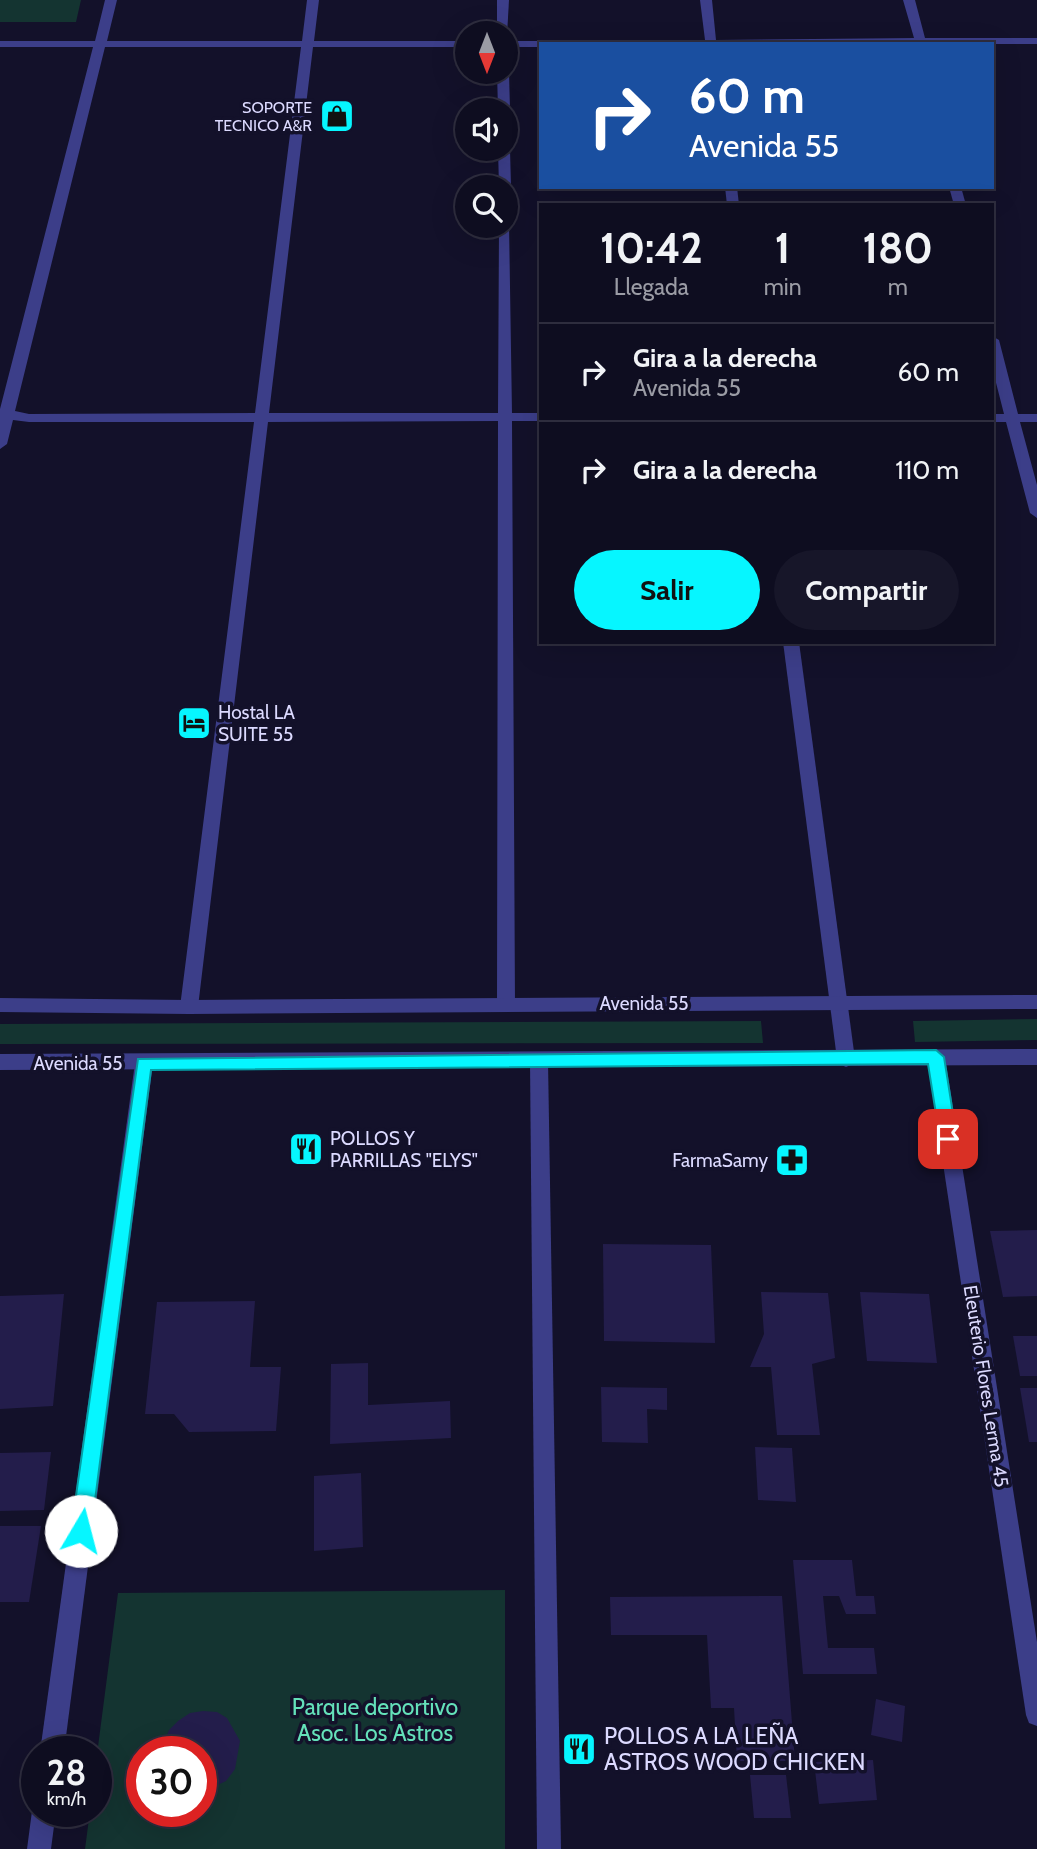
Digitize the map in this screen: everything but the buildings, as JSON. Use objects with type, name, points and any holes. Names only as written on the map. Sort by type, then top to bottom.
[{"type":"street","points":[[0,444],[4,413],[111,0]]},
{"type":"street","points":[[188,1007],[313,0]]},
{"type":"street","points":[[503,0],[503,21]]},
{"type":"street","points":[[706,0],[711,42]]},
{"type":"street","points":[[909,0],[920,42],[1037,41]]},
{"type":"street","points":[[0,44],[455,44]]},
{"type":"street","points":[[518,44],[539,44]]},
{"type":"street","points":[[505,238],[508,417],[506,1004]]},
{"type":"street","points":[[994,348],[1037,513]]},
{"type":"street","points":[[4,413],[29,418],[539,417]]},
{"type":"street","points":[[994,418],[1037,418]]},
{"type":"street","points":[[791,644],[846,1059]]},
{"type":"street","name":"Avenida 55","points":[[0,1005],[188,1007],[1037,1002]]},
{"type":"street","name":"Eleuterio Flores Lerma 45","points":[[936,1057],[1037,1714]]},
{"type":"street","name":"Avenida 55","points":[[0,1062],[1037,1057]]},
{"type":"street","points":[[538,1061],[549,1849]]},
{"type":"street","points":[[54,1736],[144,1063]]},
{"type":"street","points":[[39,1849],[42,1827]]},
{"type":"green space","points":[[0,0],[81,0],[76,22],[0,22]]},
{"type":"green space","points":[[1037,1019],[1037,1040],[915,1042],[913,1021]]},
{"type":"green space","points":[[761,1021],[763,1043],[0,1044],[0,1024]]},
{"type":"green space","name":"Parque deportivo Asoc. Los Astros","points":[[505,1590],[505,1849],[85,1849],[88,1827],[112,1827],[112,1736],[99,1736],[118,1593]]},
{"type":"place","name":"SOPORTE TECNICO A&R","points":[[337,116]]},
{"type":"place","name":"Hostal LA SUITE 55","points":[[194,723]]},
{"type":"place","name":"POLLOS Y PARRILLAS \"ELYS\"","points":[[306,1149]]},
{"type":"place","name":"FarmaSamy","points":[[792,1160]]},
{"type":"place","name":"POLLOS A LA LEÑA ASTROS WOOD CHICKEN","points":[[579,1749]]},
{"type":"route","points":[[81,1531],[144,1063],[936,1057],[948,1139]]}]
